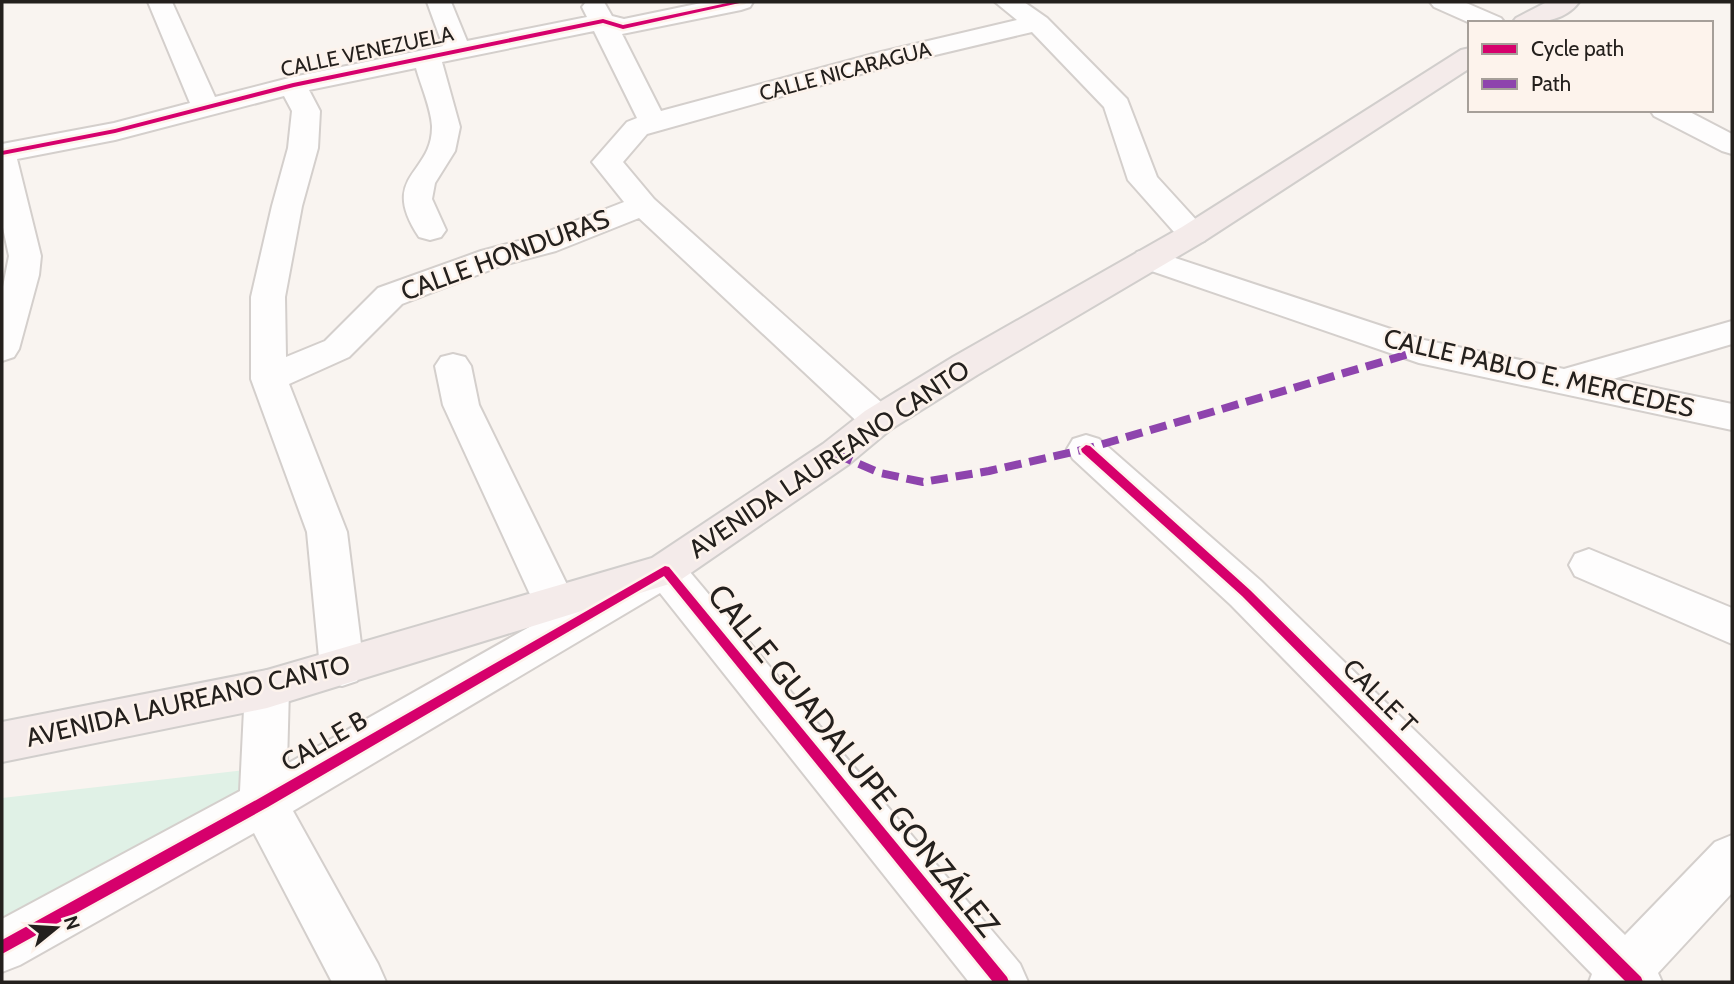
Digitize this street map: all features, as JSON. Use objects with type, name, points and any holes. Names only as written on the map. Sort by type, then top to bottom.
[{"type":"main road","points":[[1529,21],[1566,2]]},
{"type":"main road","name":"AVENIDA LAUREANO CANTO","points":[[2,742],[267,689],[665,570],[836,454],[878,420],[965,366],[1193,234],[1468,57]]},
{"type":"street","points":[[160,2],[206,108]]},
{"type":"street","points":[[439,2],[458,51]]},
{"type":"street","name":"CALLE VENEZUELA","points":[[2,155],[115,131],[293,85],[458,51],[598,11],[623,26],[741,2]]},
{"type":"street","points":[[1008,2],[1038,23],[1118,105],[1143,180],[1193,234]]},
{"type":"street","points":[[1443,2],[1487,21]]},
{"type":"street","points":[[598,11],[653,122]]},
{"type":"street","name":"CALLE NICARAGUA","points":[[643,205],[607,162],[637,128],[886,59],[1038,23]]},
{"type":"street","points":[[427,58],[446,127],[440,151],[420,183],[417,199],[430,230]]},
{"type":"street","points":[[293,85],[306,111],[303,148],[287,206],[268,297],[269,379],[327,533],[342,668]]},
{"type":"street","points":[[1668,112],[1732,145]]},
{"type":"street","points":[[2,155],[25,256],[23,275],[2,349]]},
{"type":"street","points":[[643,205],[878,420]]},
{"type":"street","name":"CALLE HONDURAS","points":[[269,379],[337,349],[390,296],[492,258],[545,244],[643,205]]},
{"type":"street","name":"CALLE PABLO E. MERCEDES","points":[[1149,259],[1419,351],[1732,417]]},
{"type":"street","points":[[1562,382],[1732,332]]},
{"type":"street","points":[[453,366],[461,405],[468,422],[555,603]]},
{"type":"street","name":"CALLE T","points":[[1086,449],[1246,593],[1625,979]]},
{"type":"street","points":[[1589,565],[1732,628]]},
{"type":"street","name":"CALLE B","points":[[2,947],[263,803],[665,570]]},
{"type":"street","name":"CALLE GUADALUPE GONZÁLEZ","points":[[665,570],[1002,982]]},
{"type":"street","points":[[267,689],[263,803],[360,982]]},
{"type":"street","points":[[1625,979],[1732,858]]},
{"type":"green space","points":[[288,765],[292,802],[2,946],[2,798]]},
{"type":"marked path","points":[[836,454],[880,473],[923,482],[989,471],[1086,449],[1419,351]]},
{"type":"cycle path","points":[[2,153],[115,131],[293,85],[603,21],[623,27],[741,2]]},
{"type":"cycle path","points":[[1086,449],[1246,593],[1636,982]]},
{"type":"cycle path","points":[[2,947],[263,803],[665,570],[1002,982]]}]
